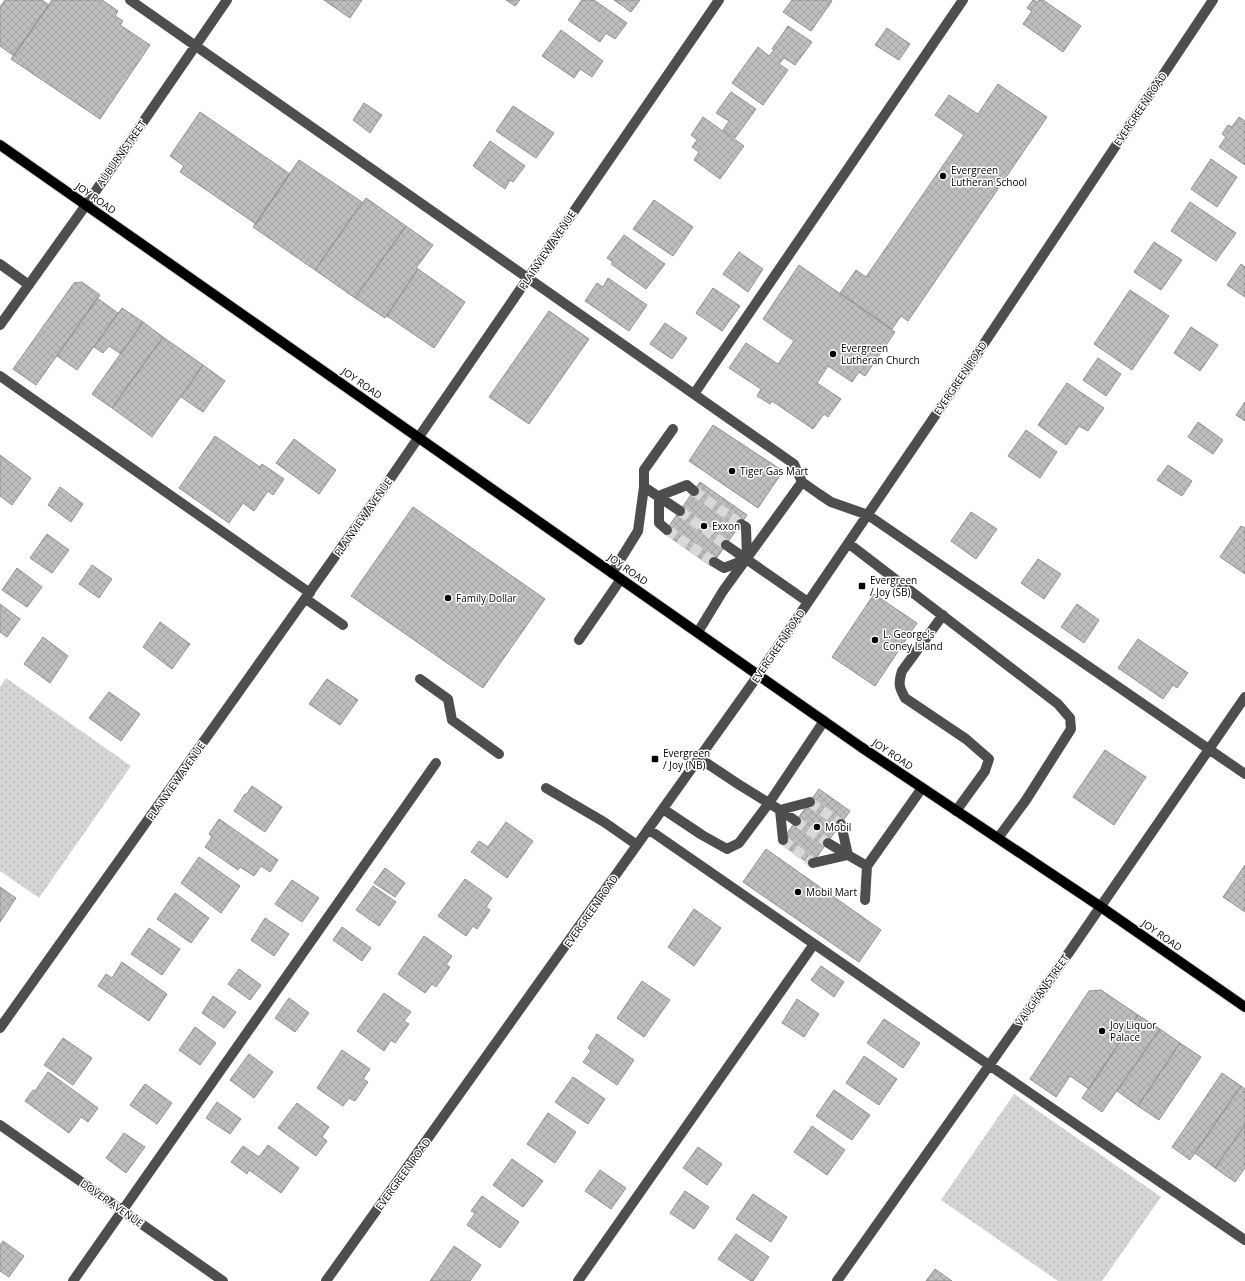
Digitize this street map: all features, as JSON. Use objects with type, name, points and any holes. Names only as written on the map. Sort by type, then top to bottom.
[{"type":"main road","name":"JOY ROAD","points":[[0,145],[759,674],[824,721],[1101,907],[1245,1007]]},
{"type":"street","points":[[130,0],[794,464],[802,482],[831,502],[868,515],[1245,774]]},
{"type":"street","name":"AUBURN STREET","points":[[0,325],[86,205],[227,0]]},
{"type":"street","name":"PLAINVIEW AVENUE","points":[[0,1028],[419,438],[719,0]]},
{"type":"street","points":[[694,394],[963,0]]},
{"type":"street","name":"EVERGREEN ROAD","points":[[326,1281],[759,674],[973,360],[1213,0]]},
{"type":"street","points":[[0,264],[29,284]]},
{"type":"street","points":[[0,376],[308,596],[343,625]]},
{"type":"street","points":[[612,572],[638,531],[644,487],[644,470],[673,429]]},
{"type":"street","points":[[698,632],[723,591],[802,482]]},
{"type":"street","points":[[659,496],[687,485],[694,491]]},
{"type":"street","points":[[644,487],[680,511]]},
{"type":"street","points":[[659,496],[659,523],[667,530]]},
{"type":"street","points":[[741,524],[746,527],[747,559]]},
{"type":"street","points":[[848,543],[1058,704],[1070,718],[1071,729],[1026,800],[998,838]]},
{"type":"street","points":[[726,545],[808,602]]},
{"type":"street","points":[[714,562],[724,568],[747,559]]},
{"type":"street","points":[[579,640],[621,578]]},
{"type":"street","points":[[943,615],[902,671],[899,681],[900,688],[905,698],[966,739],[989,758],[985,772],[956,811]]},
{"type":"street","points":[[420,679],[448,699],[452,720],[499,754]]},
{"type":"street","name":"VAUGHAN STREET","points":[[837,1281],[1101,907],[1245,697]]},
{"type":"street","points":[[663,809],[702,835],[727,849],[739,843],[769,804],[824,721]]},
{"type":"street","points":[[699,758],[796,821]]},
{"type":"street","points":[[73,1281],[436,763]]},
{"type":"street","points":[[546,788],[604,822],[637,845]]},
{"type":"street","points":[[865,900],[868,866],[922,788]]},
{"type":"street","points":[[780,810],[810,802]]},
{"type":"street","points":[[780,810],[783,840]]},
{"type":"street","points":[[841,824],[848,855]]},
{"type":"street","points":[[648,829],[1245,1240]]},
{"type":"street","points":[[828,843],[868,866]]},
{"type":"street","points":[[813,863],[848,855]]},
{"type":"street","points":[[578,1281],[814,944]]},
{"type":"street","name":"DOVER AVENUE","points":[[0,1125],[223,1281]]},
{"type":"shaded area","points":[[6,678],[131,766],[39,898],[0,871],[0,687]]},
{"type":"shaded area","points":[[1014,1094],[1161,1197],[1102,1281],[1058,1281],[941,1200]]},
{"type":"building","points":[[5,0],[42,0],[49,5],[14,56],[0,46],[0,7]]},
{"type":"building","points":[[52,0],[102,0],[118,11],[115,16],[123,21],[120,25],[150,45],[100,119],[11,59]]},
{"type":"building","points":[[324,0],[362,0],[350,18]]},
{"type":"building","points":[[506,0],[520,0],[515,6]]},
{"type":"building","points":[[582,0],[594,0],[627,23],[615,39],[606,33],[600,42],[568,20]]},
{"type":"building","points":[[614,0],[640,0],[631,12]]},
{"type":"building","points":[[792,0],[832,1],[811,31],[783,12]]},
{"type":"building","points":[[1033,0],[1038,2],[1039,0],[1043,0],[1081,26],[1063,52],[1023,24],[1032,11],[1027,8]]},
{"type":"building","points":[[788,26],[812,42],[795,65],[784,58],[779,64],[788,70],[763,105],[732,83],[758,47],[769,56],[774,50],[772,49]]},
{"type":"building","points":[[887,28],[910,44],[899,60],[875,45]]},
{"type":"building","points":[[561,30],[603,61],[592,77],[580,69],[574,78],[542,56]]},
{"type":"building","name":"Evergreen Lutheran School","points":[[998,84],[1047,117],[908,321],[901,316],[892,329],[840,293],[856,270],[866,277],[964,135],[935,115],[949,95],[978,114]]},
{"type":"building","points":[[731,92],[756,109],[735,138],[723,130],[729,121],[716,113]]},
{"type":"building","points":[[364,103],[382,115],[370,133],[353,120]]},
{"type":"building","points":[[513,106],[554,133],[536,158],[496,131]]},
{"type":"building","points":[[200,112],[290,174],[256,224],[180,172],[184,166],[170,156]]},
{"type":"building","points":[[703,117],[744,146],[720,179],[694,160],[699,152],[692,147],[697,140],[691,135]]},
{"type":"building","points":[[1239,117],[1245,121],[1245,165],[1219,147],[1226,137],[1222,134],[1228,125],[1232,127]]},
{"type":"building","points":[[490,141],[525,166],[513,182],[510,180],[505,189],[473,166]]},
{"type":"building","points":[[1211,159],[1237,177],[1217,207],[1191,189]]},
{"type":"building","points":[[299,160],[362,202],[315,270],[253,227]]},
{"type":"building","points":[[366,198],[406,226],[355,298],[315,270]]},
{"type":"building","points":[[654,200],[693,227],[673,256],[633,229]]},
{"type":"building","points":[[1190,202],[1236,233],[1216,261],[1171,231]]},
{"type":"building","points":[[406,226],[433,245],[416,268],[418,269],[385,318],[355,298]]},
{"type":"building","points":[[624,235],[665,264],[646,289],[611,264],[613,262],[607,258]]},
{"type":"building","points":[[1154,242],[1182,260],[1161,290],[1134,272]]},
{"type":"building","points":[[739,252],[763,269],[748,292],[723,274]]},
{"type":"building","points":[[1241,264],[1245,267],[1245,297],[1227,285]]},
{"type":"building","name":"Evergreen Lutheran Church","points":[[799,265],[895,332],[865,376],[859,372],[852,382],[828,366],[817,383],[841,399],[828,417],[824,414],[813,429],[772,401],[770,404],[757,396],[761,389],[729,368],[746,343],[778,364],[794,341],[763,319]]},
{"type":"building","points":[[418,269],[465,302],[434,348],[387,316]]},
{"type":"building","points":[[608,278],[647,305],[629,331],[585,301],[597,283],[603,287]]},
{"type":"building","points":[[82,282],[100,295],[36,385],[13,369],[74,283]]},
{"type":"building","points":[[713,288],[740,306],[722,331],[696,313]]},
{"type":"building","points":[[1130,290],[1169,316],[1132,370],[1094,344]]},
{"type":"building","points":[[97,298],[118,313],[77,370],[57,356]]},
{"type":"building","points":[[122,308],[143,322],[121,354],[109,346],[103,353],[94,347]]},
{"type":"building","points":[[549,311],[589,339],[529,424],[489,397]]},
{"type":"building","points":[[143,322],[163,337],[112,408],[92,394]]},
{"type":"building","points":[[665,323],[687,338],[672,359],[650,344]]},
{"type":"building","points":[[1191,327],[1218,345],[1200,371],[1174,353]]},
{"type":"building","points":[[163,337],[203,365],[152,437],[112,408]]},
{"type":"building","points":[[1098,358],[1121,374],[1106,396],[1083,380]]},
{"type":"building","points":[[203,365],[225,381],[203,412],[181,397]]},
{"type":"building","points":[[1067,383],[1104,408],[1088,431],[1079,426],[1066,445],[1038,425]]},
{"type":"building","points":[[1245,402],[1245,421],[1236,415]]},
{"type":"building","points":[[1198,422],[1223,440],[1213,454],[1188,437]]},
{"type":"building","points":[[713,425],[783,471],[758,508],[689,461]]},
{"type":"building","points":[[1026,430],[1057,452],[1040,478],[1008,456]]},
{"type":"building","points":[[215,436],[260,467],[262,464],[284,479],[273,495],[268,491],[254,511],[243,503],[229,523],[179,488]]},
{"type":"building","points":[[294,439],[336,470],[319,494],[276,463]]},
{"type":"building","points":[[0,455],[31,478],[12,505],[0,496]]},
{"type":"building","points":[[1168,465],[1192,481],[1182,496],[1157,480]]},
{"type":"building","points":[[700,482],[747,515],[711,566],[664,533]]},
{"type":"building","points":[[60,487],[83,504],[71,522],[48,505]]},
{"type":"building","name":"Family Dollar","points":[[413,507],[545,599],[483,688],[351,596]]},
{"type":"building","points":[[971,512],[997,529],[976,559],[951,541]]},
{"type":"building","points":[[1241,526],[1245,528],[1245,574],[1220,557]]},
{"type":"building","points":[[47,534],[69,550],[52,573],[30,558]]},
{"type":"building","points":[[1038,559],[1061,574],[1044,599],[1021,583]]},
{"type":"building","points":[[92,565],[112,579],[99,598],[79,584]]},
{"type":"building","points":[[17,568],[42,587],[27,607],[2,590]]},
{"type":"building","name":"L. George's Coney Island","points":[[874,594],[917,623],[875,686],[832,657]]},
{"type":"building","points":[[0,604],[20,619],[7,637],[0,632]]},
{"type":"building","points":[[1077,604],[1099,620],[1084,643],[1061,627]]},
{"type":"building","points":[[160,622],[190,644],[172,669],[143,647]]},
{"type":"building","points":[[43,637],[68,656],[50,683],[24,664]]},
{"type":"building","points":[[1138,639],[1188,673],[1177,688],[1173,685],[1163,699],[1118,668]]},
{"type":"building","points":[[327,679],[358,700],[340,725],[309,704]]},
{"type":"building","points":[[109,692],[140,714],[121,741],[89,718]]},
{"type":"building","points":[[1105,750],[1146,777],[1114,825],[1073,797]]},
{"type":"building","points":[[252,786],[282,807],[265,832],[234,811]]},
{"type":"building","points":[[819,789],[850,811],[811,865],[780,843]]},
{"type":"building","points":[[219,819],[278,860],[270,872],[261,866],[254,876],[240,867],[238,870],[205,847],[212,837],[209,834]]},
{"type":"building","points":[[506,822],[533,841],[507,878],[471,852],[479,841],[488,847]]},
{"type":"building","points":[[766,849],[881,930],[859,962],[743,882]]},
{"type":"building","points":[[199,857],[240,886],[221,913],[181,883]]},
{"type":"building","points":[[1245,865],[1245,912],[1223,897]]},
{"type":"building","points":[[385,868],[405,883],[395,897],[374,883]]},
{"type":"building","points":[[465,879],[492,898],[486,907],[490,910],[477,929],[473,926],[466,936],[438,916]]},
{"type":"building","points":[[292,880],[319,898],[302,922],[275,904]]},
{"type":"building","points":[[373,886],[396,902],[379,926],[356,910]]},
{"type":"building","points":[[0,887],[16,898],[0,922]]},
{"type":"building","points":[[175,893],[209,918],[191,943],[157,919]]},
{"type":"building","points":[[694,909],[721,928],[694,966],[668,947]]},
{"type":"building","points":[[265,918],[289,934],[274,956],[251,940]]},
{"type":"building","points":[[342,927],[371,948],[362,961],[333,940]]},
{"type":"building","points":[[149,928],[180,949],[162,975],[131,954]]},
{"type":"building","points":[[424,936],[452,956],[446,965],[450,967],[436,987],[432,984],[425,993],[398,974]]},
{"type":"building","points":[[122,962],[167,994],[149,1021],[98,986],[106,974],[112,978]]},
{"type":"building","points":[[821,966],[844,982],[834,997],[811,980]]},
{"type":"building","points":[[239,969],[261,985],[250,1000],[228,984]]},
{"type":"building","points":[[642,981],[670,1000],[644,1037],[617,1018]]},
{"type":"building","points":[[1101,990],[1138,1015],[1089,1089],[1070,1076],[1056,1097],[1030,1079],[1089,991]]},
{"type":"building","points":[[384,993],[411,1012],[404,1021],[409,1024],[395,1043],[391,1040],[384,1051],[357,1031]]},
{"type":"building","points":[[213,996],[236,1012],[224,1028],[202,1013]]},
{"type":"building","points":[[289,998],[309,1013],[295,1032],[275,1018]]},
{"type":"building","points":[[797,999],[819,1014],[804,1037],[782,1023]]},
{"type":"building","points":[[1138,1015],[1160,1029],[1102,1112],[1082,1098]]},
{"type":"building","points":[[884,1019],[920,1043],[903,1068],[867,1043]]},
{"type":"building","points":[[195,1027],[216,1043],[200,1065],[179,1050]]},
{"type":"building","points":[[1160,1029],[1180,1043],[1138,1106],[1117,1091]]},
{"type":"building","points":[[597,1034],[634,1060],[617,1085],[583,1062],[591,1051],[588,1048]]},
{"type":"building","points":[[63,1038],[92,1058],[73,1085],[44,1065]]},
{"type":"building","points":[[1180,1043],[1201,1057],[1159,1120],[1138,1106]]},
{"type":"building","points":[[342,1050],[370,1069],[363,1079],[368,1082],[355,1101],[349,1098],[343,1106],[317,1088]]},
{"type":"building","points":[[249,1054],[273,1072],[254,1098],[230,1080]]},
{"type":"building","points":[[864,1056],[897,1079],[879,1105],[846,1083]]},
{"type":"building","points":[[48,1072],[98,1108],[88,1122],[81,1117],[69,1133],[25,1101],[33,1090],[35,1091]]},
{"type":"building","points":[[1222,1073],[1241,1086],[1190,1160],[1172,1147]]},
{"type":"building","points":[[573,1077],[605,1099],[588,1124],[555,1102]]},
{"type":"building","points":[[145,1084],[172,1103],[157,1124],[130,1105]]},
{"type":"building","points":[[1241,1086],[1245,1089],[1245,1125],[1215,1168],[1195,1153]]},
{"type":"building","points":[[834,1090],[870,1115],[852,1140],[816,1116]]},
{"type":"building","points":[[217,1102],[241,1119],[230,1134],[206,1118]]},
{"type":"building","points":[[297,1103],[329,1127],[322,1137],[327,1141],[316,1156],[278,1128]]},
{"type":"building","points":[[548,1113],[576,1132],[555,1163],[527,1144]]},
{"type":"building","points":[[1245,1125],[1245,1168],[1235,1182],[1215,1168]]},
{"type":"building","points":[[812,1126],[845,1150],[827,1175],[794,1152]]},
{"type":"building","points":[[124,1133],[145,1147],[126,1173],[106,1158]]},
{"type":"building","points":[[268,1145],[299,1168],[281,1193],[249,1170],[247,1174],[231,1162],[243,1146],[259,1157]]},
{"type":"building","points":[[698,1147],[722,1164],[707,1185],[683,1168]]},
{"type":"building","points":[[512,1159],[543,1181],[523,1207],[493,1185]]},
{"type":"building","points":[[600,1170],[626,1188],[611,1209],[585,1191]]},
{"type":"building","points":[[685,1191],[709,1207],[694,1229],[670,1213]]},
{"type":"building","points":[[753,1194],[787,1217],[771,1242],[736,1219]]},
{"type":"building","points":[[482,1196],[519,1222],[500,1248],[467,1225],[475,1213],[471,1211]]},
{"type":"building","points":[[736,1234],[769,1257],[753,1281],[718,1259]]},
{"type":"building","points":[[3,1241],[24,1256],[9,1277],[0,1271],[0,1245]]},
{"type":"building","points":[[454,1246],[481,1265],[470,1281],[430,1281]]},
{"type":"building","points":[[935,1269],[952,1281],[926,1281]]},
{"type":"tunnel","points":[[694,491],[741,524]]},
{"type":"tunnel","points":[[680,511],[726,545]]},
{"type":"tunnel","points":[[667,530],[714,562]]},
{"type":"tunnel","points":[[810,802],[841,824]]},
{"type":"tunnel","points":[[796,821],[828,843]]},
{"type":"tunnel","points":[[783,840],[813,863]]},
{"type":"place","name":"Evergreen Lutheran School","points":[[943,176]]},
{"type":"place","name":"Evergreen Lutheran Church","points":[[833,354]]},
{"type":"place","name":"Tiger Gas Mart","points":[[732,471]]},
{"type":"place","name":"Exxon","points":[[704,526]]},
{"type":"place","name":"Evergreen / Joy (SB)","points":[[862,586]]},
{"type":"place","name":"Family Dollar","points":[[448,598]]},
{"type":"place","name":"L. George's Coney Island","points":[[875,640]]},
{"type":"place","name":"Evergreen / Joy (NB)","points":[[655,759]]},
{"type":"place","name":"Mobil","points":[[817,827]]},
{"type":"place","name":"Mobil Mart","points":[[798,892]]},
{"type":"place","name":"Joy Liquor Palace","points":[[1102,1031]]}]
